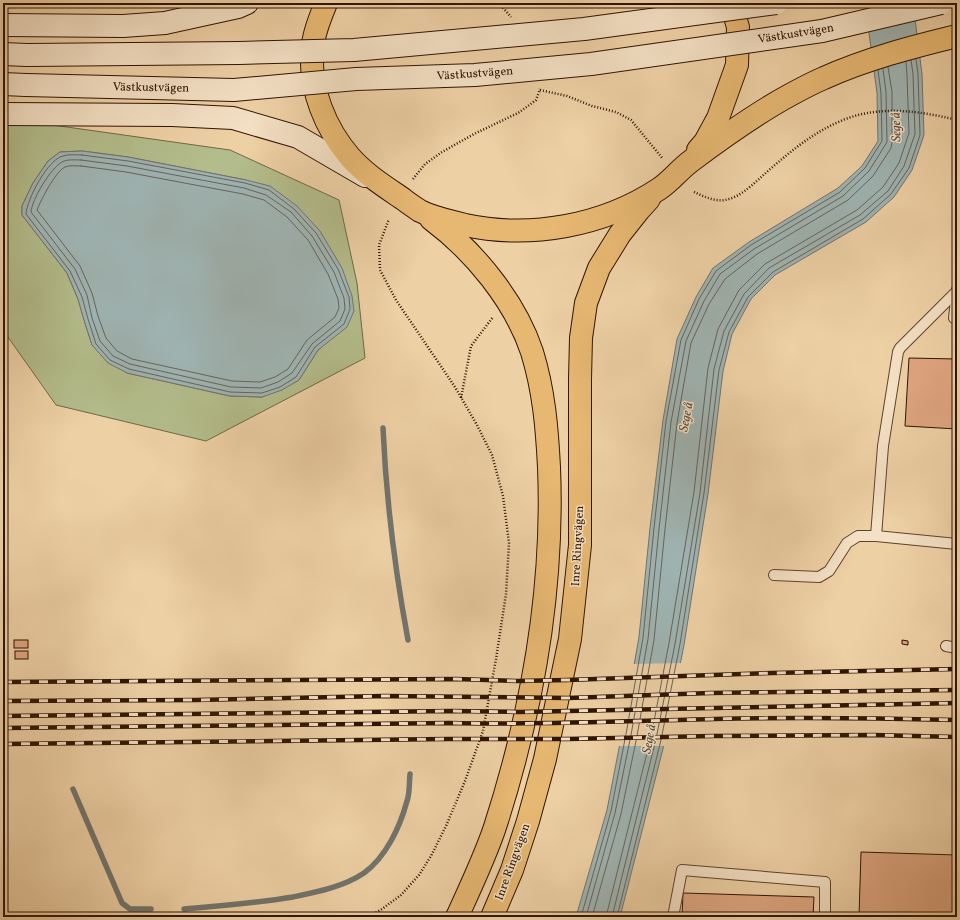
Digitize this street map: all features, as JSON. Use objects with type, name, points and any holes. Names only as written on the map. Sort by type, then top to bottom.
[{"type":"highway","points":[[326,3],[319,21],[312,50],[313,79],[320,109],[333,133],[345,151],[358,166],[383,186],[421,211],[447,231],[476,260],[501,292],[517,318],[532,351],[540,380],[547,420],[550,492],[547,570],[534,672],[514,762],[494,829],[457,917]]},
{"type":"highway","points":[[689,162],[705,142],[718,118],[736,65],[738,27],[732,3]]},
{"type":"highway","points":[[421,211],[448,221],[479,228],[507,230],[542,229],[576,224],[602,218],[660,188],[689,162],[757,115],[823,78],[861,63],[957,36]]},
{"type":"highway","name":"Inre Ringvägen","points":[[492,917],[512,870],[528,821],[545,759],[570,639],[580,545],[581,338],[586,303],[599,268],[620,234],[639,210],[660,188]]},
{"type":"main road","points":[[3,25],[116,26],[165,23],[247,3]]},
{"type":"main road","points":[[3,54],[239,53],[354,50],[584,29],[776,3]]},
{"type":"main road","name":"Västkustvägen","points":[[3,84],[234,90],[356,79],[475,75],[591,64],[822,31],[941,3]]},
{"type":"main road","points":[[3,114],[172,115],[233,118],[298,137],[383,186]]},
{"type":"lane","points":[[957,288],[954,318],[957,318]]},
{"type":"lane","points":[[876,536],[883,446],[898,352],[900,348],[957,291]]},
{"type":"lane","points":[[774,575],[819,577],[824,575],[829,571],[844,547],[852,538],[858,536],[876,536],[957,544]]},
{"type":"lane","points":[[946,646],[957,648]]},
{"type":"lane","points":[[673,917],[682,870],[825,882],[825,917]]},
{"type":"path","points":[[499,3],[514,20]]},
{"type":"path","points":[[413,179],[425,164],[442,152],[474,134],[518,113],[528,106],[536,100],[540,90],[567,96],[631,120],[663,159]]},
{"type":"path","points":[[694,192],[711,200],[728,200],[746,190],[800,144],[820,131],[845,120],[869,113],[900,110],[921,112],[957,120]]},
{"type":"path","points":[[368,917],[401,895],[419,875],[431,856],[446,826],[465,781],[483,731],[506,594],[509,543],[504,496],[492,455],[461,398],[396,300],[380,270],[379,245],[389,219]]},
{"type":"path","points":[[461,398],[471,346],[494,317],[501,292]]},
{"type":"green space","points":[[3,118],[230,150],[339,200],[357,283],[365,358],[206,441],[56,405],[3,330]],"holes":[[[82,151],[128,157],[246,180],[332,338],[318,350],[299,380],[262,397],[230,396],[127,373],[92,345],[78,299],[67,273],[22,215],[22,206],[33,183],[48,161],[60,152]]]},
{"type":"water","name":"Sege å","points":[[865,3],[913,3],[922,74],[924,135],[912,170],[894,197],[866,222],[775,275],[751,299],[732,334],[723,371],[708,494],[684,645],[665,741],[620,917],[576,917],[607,810],[639,637],[663,420],[677,339],[696,297],[713,268],[749,242],[838,188],[862,166],[878,141],[877,93]]},
{"type":"water","points":[[82,151],[128,157],[270,186],[297,206],[320,231],[342,268],[352,296],[354,311],[347,327],[318,350],[299,380],[282,390],[262,397],[230,396],[127,373],[108,363],[92,345],[78,299],[67,273],[22,215],[22,206],[33,183],[48,161],[60,152]]},
{"type":"pier","points":[[683,663],[666,746],[618,746],[633,664]]},
{"type":"building","points":[[909,358],[957,359],[957,429],[905,426]]},
{"type":"building","points":[[14,640],[28,640],[28,648],[14,648]]},
{"type":"building","points":[[902,640],[908,641],[908,645],[902,644]]},
{"type":"building","points":[[15,651],[28,651],[28,659],[15,659]]},
{"type":"building","points":[[861,852],[957,855],[957,917],[859,917]]},
{"type":"building","points":[[683,893],[814,897],[813,917],[682,917]]},
{"type":"waterway","points":[[383,428],[386,481],[392,534],[408,640]]},
{"type":"waterway","points":[[184,909],[252,903],[293,897],[330,888],[356,878],[364,873],[379,859],[391,841],[408,798],[410,774]]},
{"type":"waterway","points":[[73,789],[122,903],[130,909],[151,909]]},
{"type":"railway","points":[[3,682],[456,679],[518,681],[957,669]]},
{"type":"railway","points":[[3,701],[196,700],[384,696],[568,698],[710,693],[957,690]]},
{"type":"railway","points":[[3,716],[452,711],[519,712],[957,703]]},
{"type":"railway","points":[[3,728],[549,723],[775,718],[957,720]]},
{"type":"railway","points":[[3,744],[568,739],[713,736],[873,735],[957,737]]}]
